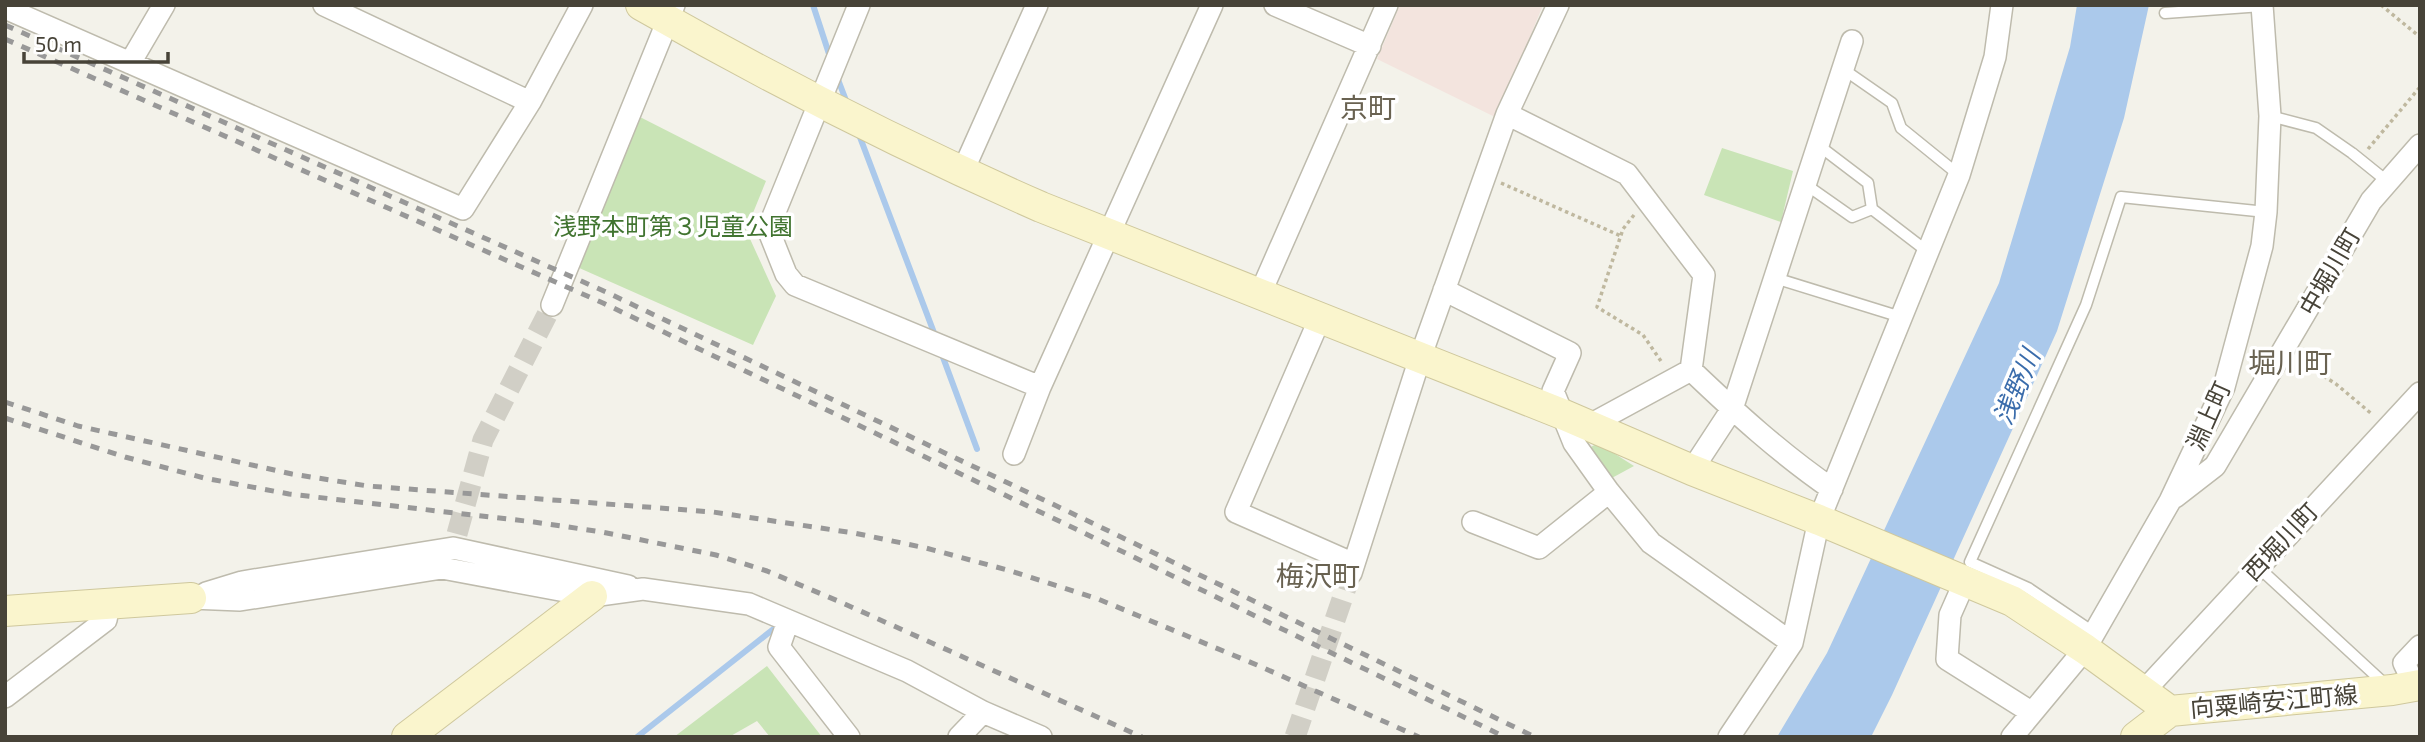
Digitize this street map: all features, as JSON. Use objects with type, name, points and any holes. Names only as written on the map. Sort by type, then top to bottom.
[{"type":"street","points":[[130,63],[164,5]]},
{"type":"street","points":[[324,5],[530,102]]},
{"type":"street","points":[[5,8],[463,209],[530,102],[582,5]]},
{"type":"street","points":[[641,5],[671,13],[819,103],[962,173],[1575,420],[2012,601],[2089,640],[2143,692],[2170,712]]},
{"type":"street","points":[[859,5],[768,229],[786,275],[795,285],[1041,387]]},
{"type":"street","points":[[962,173],[1037,5]]},
{"type":"street","points":[[1014,454],[1041,387],[1212,5]]},
{"type":"street","points":[[1275,5],[1370,46]]},
{"type":"street","points":[[1260,294],[1387,5]]},
{"type":"street","points":[[1320,318],[1236,512],[1352,568],[1420,358],[1507,114],[1558,5]]},
{"type":"street","points":[[1730,737],[1792,643],[1819,520],[1959,176],[1995,57],[2002,5]]},
{"type":"street","points":[[2262,6],[2269,5]]},
{"type":"street","name":"淵上町","points":[[2012,737],[2089,640],[2170,500],[2224,387],[2262,246],[2266,212],[2270,116],[2262,6]]},
{"type":"street","points":[[552,304],[671,13]]},
{"type":"street","points":[[1692,470],[1732,410],[1852,41]]},
{"type":"street","points":[[1507,114],[1627,174],[1704,275],[1683,375]]},
{"type":"street","name":"中堀川町","points":[[2170,500],[2215,466],[2371,201],[2420,145]]},
{"type":"street","points":[[1444,290],[1570,353],[1553,391],[1575,420],[1574,443],[1609,492],[1651,543],[1792,643]]},
{"type":"street","points":[[1683,375],[1732,410],[1794,463],[1832,489]]},
{"type":"street","points":[[1575,420],[1683,375]]},
{"type":"street","name":"西堀川町","points":[[2143,692],[2420,393]]},
{"type":"street","points":[[1473,522],[1539,548],[1609,492]]},
{"type":"street","points":[[191,598],[242,582],[455,541],[643,589],[749,604],[906,671],[983,712],[1041,737]]},
{"type":"street","points":[[5,611],[191,598],[240,600],[442,568],[592,596],[643,589]]},
{"type":"street","points":[[1965,582],[1950,615],[1947,659],[2031,712]]},
{"type":"street","points":[[407,737],[592,596]]},
{"type":"street","points":[[5,697],[106,620],[109,604]]},
{"type":"street","points":[[788,621],[779,647],[849,737]]},
{"type":"street","points":[[2412,691],[2404,663],[2420,646]]},
{"type":"street","name":"向粟崎安江町線","points":[[2136,737],[2170,712],[2412,691]]},
{"type":"street","points":[[959,737],[983,712]]},
{"type":"lane","points":[[2165,13],[2262,6]]},
{"type":"lane","points":[[1843,69],[1892,103],[1900,128],[1959,176]]},
{"type":"lane","points":[[2270,116],[2316,128],[2388,182]]},
{"type":"lane","points":[[1818,145],[1868,183],[1872,209],[1928,252]]},
{"type":"lane","points":[[1805,184],[1852,217],[1872,209]]},
{"type":"lane","points":[[2089,640],[2028,588],[1970,562],[2086,305],[2121,197],[2266,212]]},
{"type":"lane","points":[[1775,278],[1901,317]]},
{"type":"lane","points":[[2257,567],[2412,691]]},
{"type":"path","points":[[2381,5],[2420,37]]},
{"type":"path","points":[[2360,159],[2420,86]]},
{"type":"path","points":[[1485,176],[1621,236]]},
{"type":"path","points":[[1646,200],[1623,229],[1597,307],[1643,335],[1683,375]]},
{"type":"path","points":[[2284,350],[2336,384],[2388,428]]},
{"type":"shaded area","points":[[1400,5],[1543,5],[1497,118],[1377,59]]},
{"type":"green space","name":"浅野本町第３児童公園","points":[[638,116],[766,181],[746,230],[776,296],[753,345],[577,267]]},
{"type":"green space","points":[[1722,148],[1793,171],[1781,222],[1704,195]]},
{"type":"green space","points":[[1598,443],[1634,466],[1610,479],[1589,448]]},
{"type":"green space","points":[[767,666],[822,737],[770,737],[757,721],[729,737],[674,737]]},
{"type":"water","name":"浅野川","points":[[2077,5],[2149,5],[2124,118],[2057,331],[1871,737],[1777,737],[1827,653],[1999,283],[2070,47]]},
{"type":"waterway","points":[[813,5],[831,60]]},
{"type":"waterway","points":[[837,77],[847,103]]},
{"type":"waterway","points":[[858,132],[936,338]]},
{"type":"waterway","points":[[941,352],[977,449]]},
{"type":"waterway","points":[[637,737],[776,627]]},
{"type":"tunnel","points":[[457,534],[483,440],[552,305]]},
{"type":"tunnel","points":[[1295,737],[1351,573]]},
{"type":"railway","points":[[5,25],[606,292],[1535,737]]},
{"type":"railway","points":[[5,39],[603,303],[1505,737]]},
{"type":"railway","points":[[5,402],[78,426],[292,474],[368,486],[713,512],[854,533],[926,548],[1011,571],[1098,599],[1257,665],[1419,737]]},
{"type":"railway","points":[[5,418],[125,457],[204,478],[289,494],[602,532],[716,555],[767,571],[838,601],[1142,737]]},
{"type":"district","name":"京町","points":[[1368,108]]},
{"type":"district","name":"堀川町","points":[[2290,363]]},
{"type":"district","name":"梅沢町","points":[[1318,576]]}]
